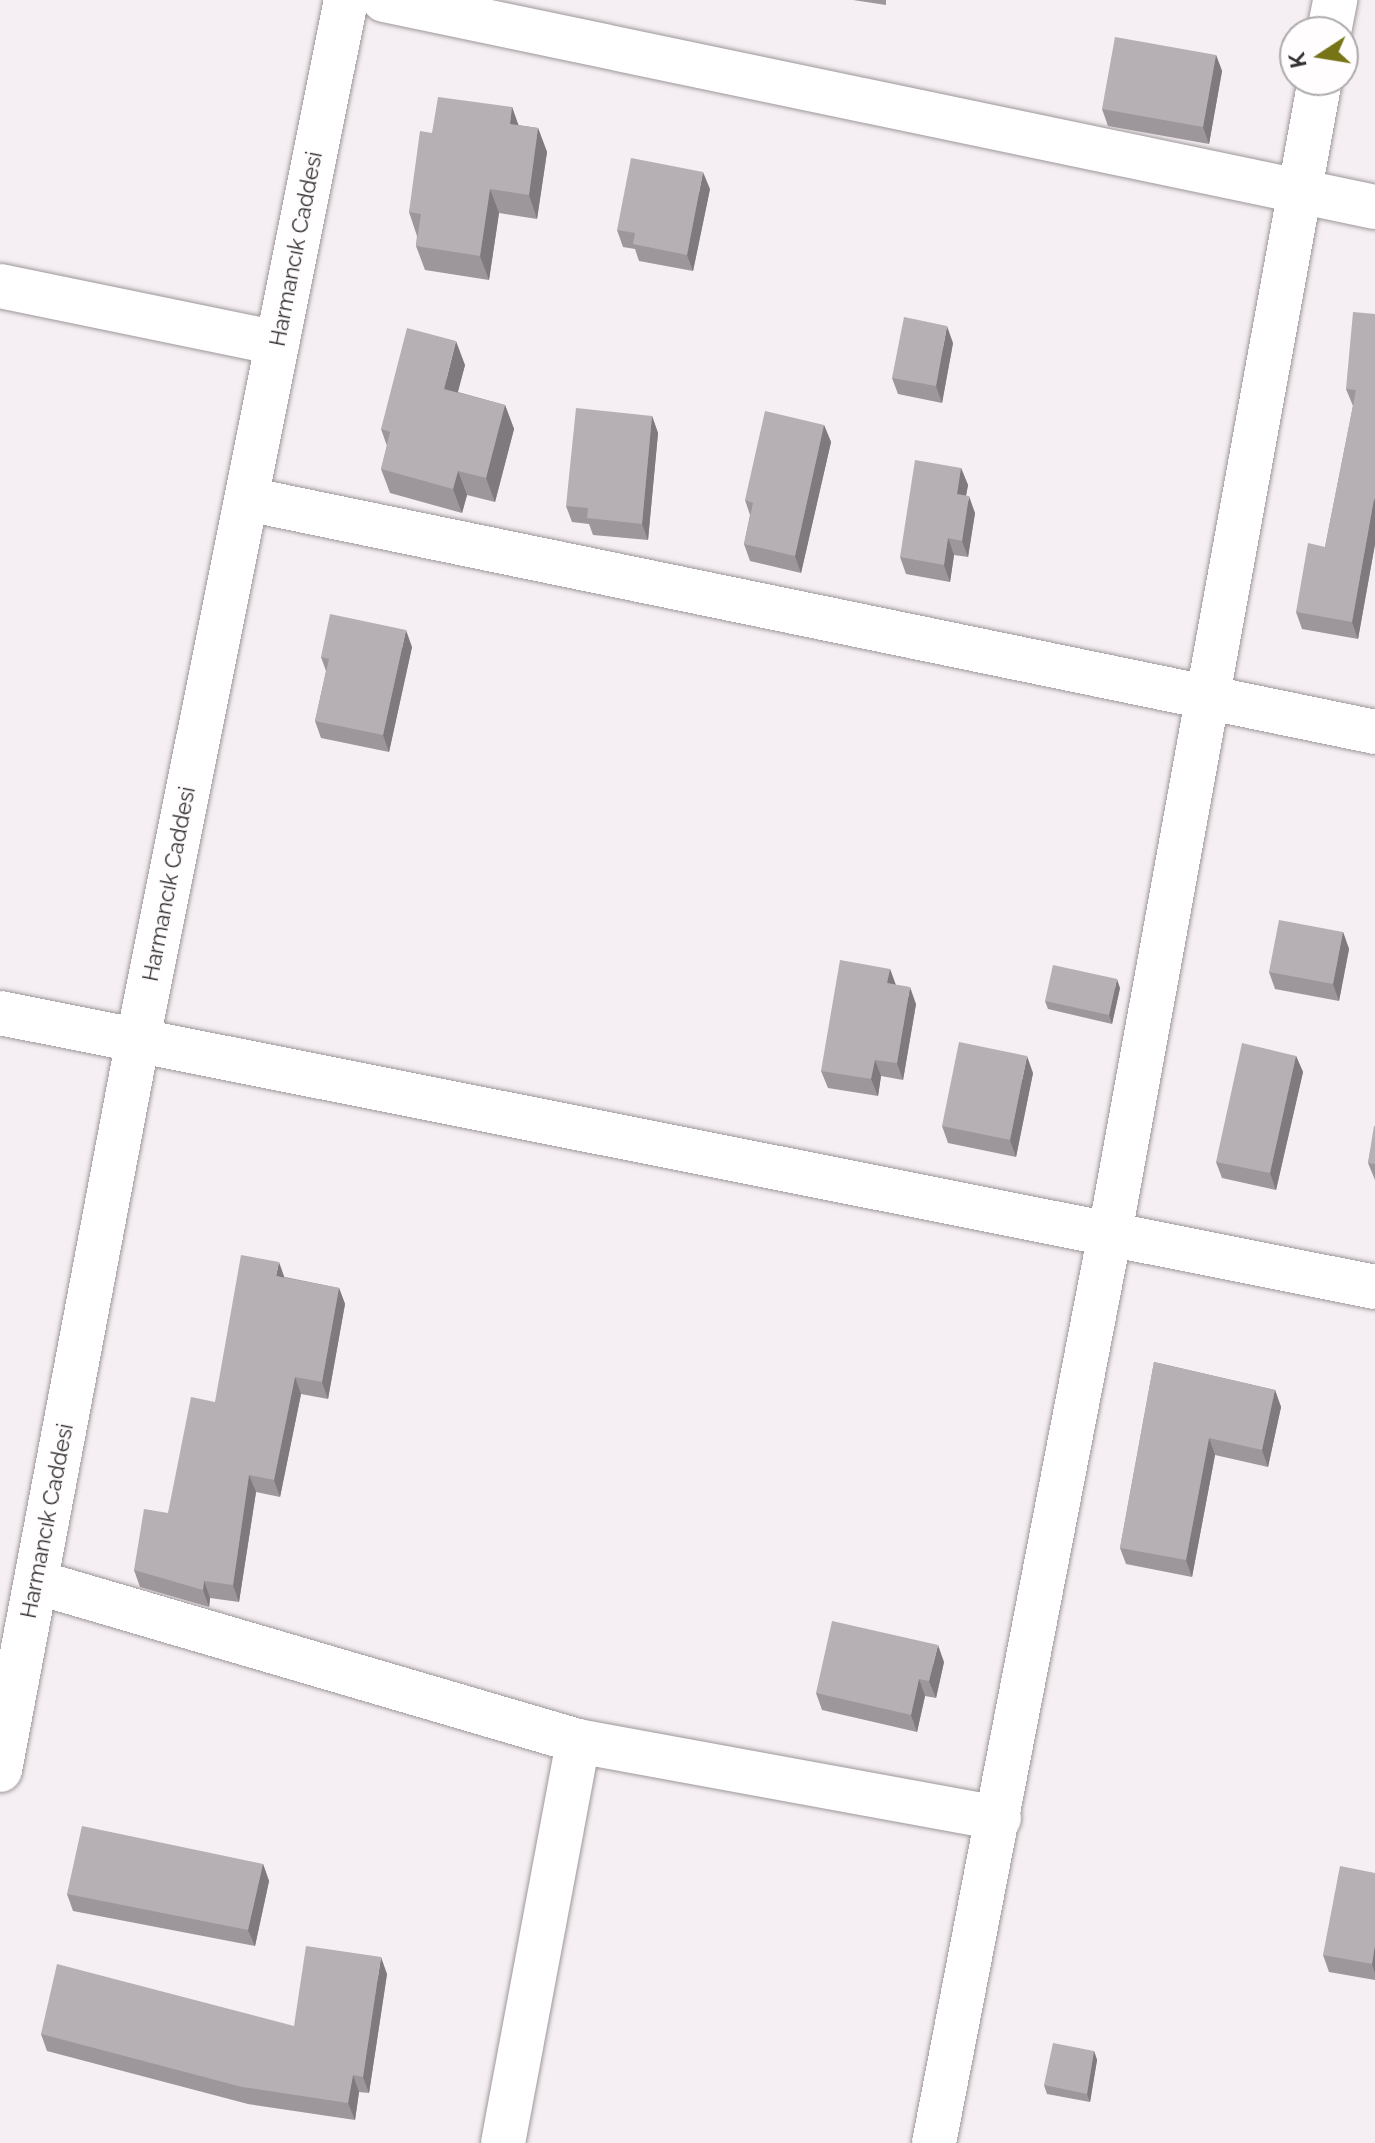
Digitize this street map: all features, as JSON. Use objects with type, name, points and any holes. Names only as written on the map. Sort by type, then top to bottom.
[{"type":"street","name":"Harmancık Caddesi","points":[[0,1770],[137,1044],[346,0]]},
{"type":"street","points":[[384,0],[1375,207]]},
{"type":"street","points":[[934,2143],[1110,1233],[1205,697],[1317,96]]},
{"type":"street","points":[[0,286],[277,343]]},
{"type":"street","points":[[247,499],[1375,732]]},
{"type":"street","points":[[0,1013],[137,1044],[1375,1287]]},
{"type":"street","points":[[36,1582],[578,1741],[999,1818]]},
{"type":"street","points":[[503,2143],[578,1741]]},
{"type":"building","points":[[1115,37],[1216,55],[1203,127],[1102,109]]},
{"type":"building","points":[[438,97],[512,107],[510,124],[538,128],[529,195],[490,189],[480,256],[416,246],[421,214],[409,212],[420,131],[432,133]]},
{"type":"building","points":[[631,158],[703,172],[687,255],[633,244],[635,233],[617,230]]},
{"type":"building","points":[[1353,312],[1375,314],[1375,499],[1352,622],[1296,612],[1308,543],[1325,547],[1356,390],[1346,389]]},
{"type":"building","points":[[904,317],[947,326],[936,386],[892,378]]},
{"type":"building","points":[[407,328],[456,341],[444,389],[505,405],[486,478],[458,471],[453,489],[381,469],[390,432],[381,429]]},
{"type":"building","points":[[576,408],[652,416],[642,524],[587,518],[588,508],[566,506]]},
{"type":"building","points":[[765,411],[824,425],[795,556],[744,544],[753,503],[745,500]]},
{"type":"building","points":[[915,460],[961,468],[957,494],[969,496],[962,541],[948,538],[944,565],[900,557]]},
{"type":"building","points":[[330,614],[406,630],[383,735],[315,721],[329,659],[321,657]]},
{"type":"building","points":[[1279,920],[1343,932],[1333,984],[1269,972]]},
{"type":"building","points":[[840,960],[890,969],[887,983],[910,987],[897,1063],[875,1060],[871,1079],[821,1071]]},
{"type":"building","points":[[1053,965],[1117,979],[1109,1015],[1045,1001]]},
{"type":"building","points":[[959,1042],[1027,1056],[1010,1140],[942,1126]]},
{"type":"building","points":[[1242,1043],[1296,1056],[1270,1173],[1216,1162]]},
{"type":"building","points":[[1375,1126],[1375,1164],[1368,1163]]},
{"type":"building","points":[[241,1255],[279,1262],[276,1276],[339,1288],[322,1382],[295,1377],[274,1480],[249,1475],[233,1585],[204,1581],[203,1590],[134,1570],[144,1509],[168,1513],[191,1397],[215,1402]]},
{"type":"building","points":[[1154,1362],[1275,1390],[1262,1450],[1209,1438],[1186,1560],[1120,1548]]},
{"type":"building","points":[[832,1621],[938,1645],[929,1681],[919,1679],[911,1715],[816,1693]]},
{"type":"building","points":[[82,1826],[263,1864],[248,1930],[67,1894]]},
{"type":"building","points":[[1340,1866],[1375,1873],[1372,1964],[1323,1955]]},
{"type":"building","points":[[306,1946],[381,1957],[363,2077],[353,2075],[348,2103],[242,2087],[41,2034],[57,1964],[294,2026]]},
{"type":"building","points":[[1053,2043],[1094,2051],[1087,2094],[1044,2085]]}]
